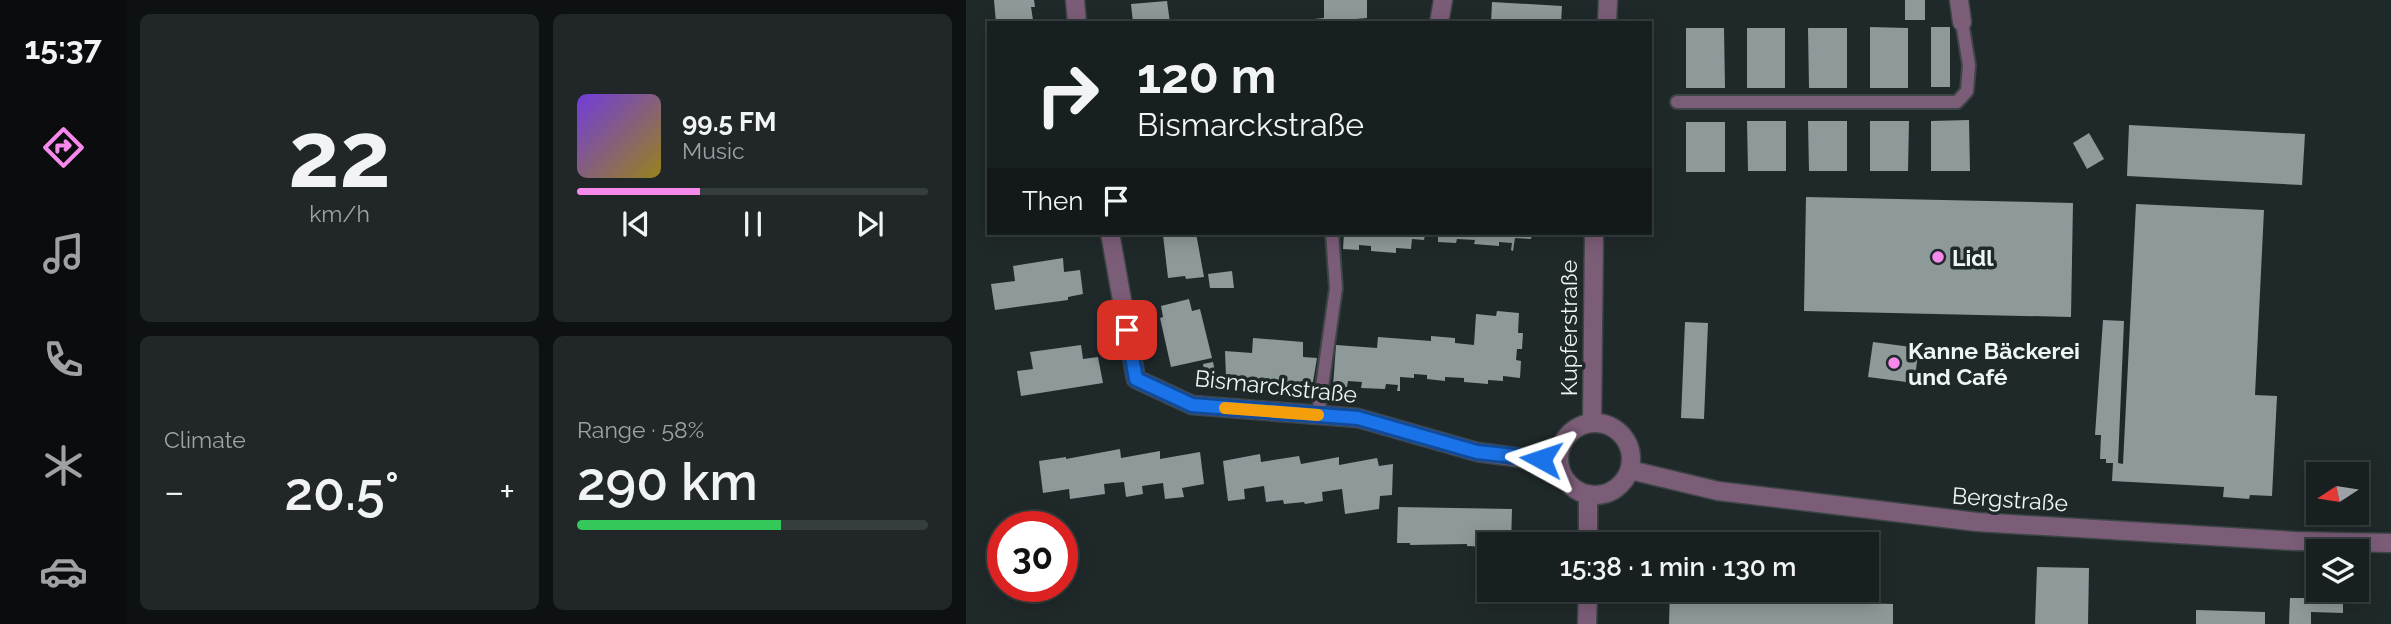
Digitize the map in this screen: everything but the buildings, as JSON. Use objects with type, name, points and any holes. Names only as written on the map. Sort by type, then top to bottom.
[{"type":"street","points":[[1075,0],[1077,21]]},
{"type":"street","points":[[1438,21],[1443,0]]},
{"type":"street","points":[[1606,21],[1608,0]]},
{"type":"street","points":[[1959,0],[1962,22]]},
{"type":"street","name":"Bismarckstraße","points":[[1110,235],[1136,379],[1192,405],[1358,418],[1477,452],[1559,460]]},
{"type":"street","name":"Kupferstraße","points":[[1592,423],[1594,235]]},
{"type":"street","points":[[1592,423],[1615,429],[1624,437],[1631,458],[1630,471],[1618,487],[1608,493],[1588,494],[1576,490],[1567,481],[1559,460],[1562,445],[1569,434],[1580,426],[1592,423]]},
{"type":"street","name":"Bergstraße","points":[[1630,471],[1718,491],[1977,522],[2294,541],[2391,542]]},
{"type":"street","points":[[1588,494],[1588,532]]},
{"type":"street","points":[[1587,624],[1588,602]]},
{"type":"lane","points":[[1677,102],[1957,102],[1967,91],[1969,65],[1962,22]]},
{"type":"lane","points":[[1318,415],[1335,288],[1332,235]]},
{"type":"slow traffic","points":[[1225,408],[1318,415]]},
{"type":"place","name":"Lidl","points":[[1938,257]]},
{"type":"place","name":"Kanne Bäckerei und Café","points":[[1894,363]]},
{"type":"route","points":[[1127,330],[1136,379],[1192,405],[1358,418],[1477,452],[1541,459]]}]
